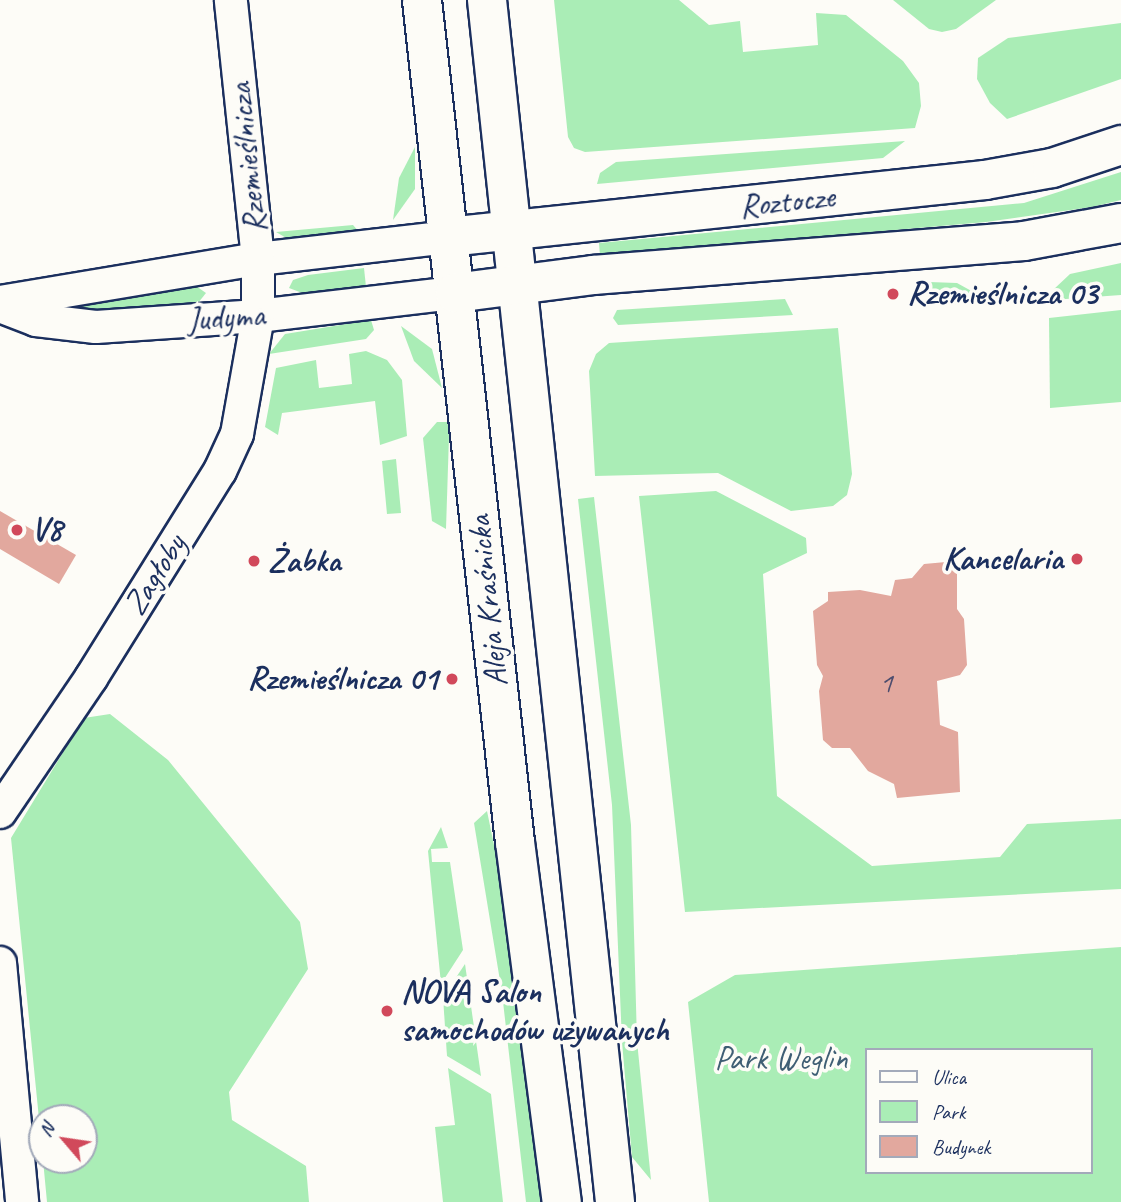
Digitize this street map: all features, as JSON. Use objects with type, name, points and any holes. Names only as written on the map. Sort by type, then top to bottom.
[{"type":"main road","name":"Aleja Kraśnicka","points":[[422,0],[513,829],[562,1202]]},
{"type":"main road","name":"Aleja Kraśnicka","points":[[487,0],[615,1202]]},
{"type":"main road","name":"Roztocze","points":[[448,237],[985,180],[1052,168],[1121,145]]},
{"type":"main road","name":"Roztocze","points":[[455,293],[519,285],[1024,241],[1121,223]]},
{"type":"street","name":"Rzemieślnicza","points":[[231,0],[258,259],[258,316]]},
{"type":"street","name":"Judyma","points":[[0,304],[258,259],[448,237]]},
{"type":"street","name":"Judyma","points":[[0,304],[36,320],[96,327],[258,316],[455,293]]},
{"type":"street","name":"Zagłoby","points":[[0,812],[220,471],[237,434],[258,316]]},
{"type":"street","points":[[0,963],[22,1202]]},
{"type":"green space","points":[[554,0],[679,0],[709,25],[740,21],[743,52],[818,45],[816,13],[846,15],[903,61],[919,83],[921,106],[915,128],[585,152],[574,148],[568,137]]},
{"type":"green space","points":[[893,0],[996,0],[956,29],[942,32],[929,29]]},
{"type":"green space","points":[[1121,23],[1121,79],[1007,119],[990,103],[977,79],[978,58],[1008,38]]},
{"type":"green space","points":[[905,141],[883,158],[597,184],[600,173],[616,162]]},
{"type":"green space","points":[[415,147],[415,189],[393,220],[399,178]]},
{"type":"green space","points":[[1121,172],[1121,200],[1092,207],[986,222],[600,256],[599,243],[1024,203]]},
{"type":"green space","points":[[353,225],[360,233],[295,243],[276,232]]},
{"type":"green space","points":[[1121,263],[1121,295],[1052,300],[1053,290],[1070,274]]},
{"type":"green space","points":[[364,268],[366,287],[305,294],[289,288],[293,280],[308,275]]},
{"type":"green space","points":[[929,282],[957,283],[995,304],[932,305]]},
{"type":"green space","points":[[196,286],[206,293],[198,303],[67,316],[61,307]]},
{"type":"green space","points":[[785,299],[793,315],[618,325],[613,318],[617,310]]},
{"type":"green space","points":[[1121,310],[1121,402],[1050,408],[1049,318]]},
{"type":"green space","points":[[371,320],[374,330],[366,339],[269,354],[285,334]]},
{"type":"green space","points":[[401,326],[432,349],[442,388],[414,361]]},
{"type":"green space","points":[[838,328],[852,474],[847,495],[833,506],[791,511],[718,473],[595,476],[589,371],[596,354],[609,343]]},
{"type":"green space","points":[[366,351],[387,360],[402,380],[407,436],[380,445],[375,401],[282,413],[278,435],[265,427],[276,368],[316,360],[319,388],[352,384],[349,354]]},
{"type":"green space","points":[[437,422],[448,422],[446,529],[432,521],[423,438]]},
{"type":"green space","points":[[396,459],[401,513],[387,514],[382,461]]},
{"type":"green space","points":[[716,491],[806,538],[807,553],[763,574],[777,796],[872,866],[1000,857],[1027,824],[1121,819],[1121,889],[685,912],[639,496]]},
{"type":"green space","points":[[594,497],[631,825],[637,1041],[651,1180],[632,1157],[622,1042],[612,805],[578,499]]},
{"type":"green space","points":[[110,714],[168,760],[300,922],[308,969],[229,1092],[232,1120],[306,1166],[309,1202],[47,1202],[44,1174],[98,1174],[98,1104],[38,1104],[11,838],[84,718]]},
{"type":"green space","points":[[487,811],[501,879],[542,1202],[526,1202],[502,993],[474,823]]},
{"type":"green space","points":[[441,827],[448,848],[431,849],[432,862],[450,862],[463,950],[441,984],[428,851]]},
{"type":"green space","name":"Park Weglin","points":[[1121,947],[1121,1202],[709,1202],[688,1002],[735,975]]},
{"type":"green space","points":[[465,964],[481,1076],[447,1056],[443,997]]},
{"type":"green space","points":[[448,1068],[491,1094],[503,1202],[443,1202],[435,1127],[455,1125]]},
{"type":"building","name":"V8","points":[[0,511],[76,555],[59,584],[0,549]]},
{"type":"building","points":[[957,561],[957,609],[964,619],[967,665],[960,675],[937,681],[940,725],[958,732],[960,792],[897,798],[894,784],[868,771],[850,748],[832,748],[823,740],[819,691],[823,676],[817,665],[813,611],[828,601],[828,592],[860,590],[891,596],[895,580],[912,578],[924,564]]},
{"type":"place","name":"Rzemieślnicza 03","points":[[893,294]]},
{"type":"place","name":"V8","points":[[17,530]]},
{"type":"place","name":"Kancelaria","points":[[1077,559]]},
{"type":"place","name":"Żabka","points":[[254,561]]},
{"type":"place","name":"Rzemieślnicza 01","points":[[452,679]]},
{"type":"place","name":"NOVA Salon samochodów używanych","points":[[387,1011]]}]
